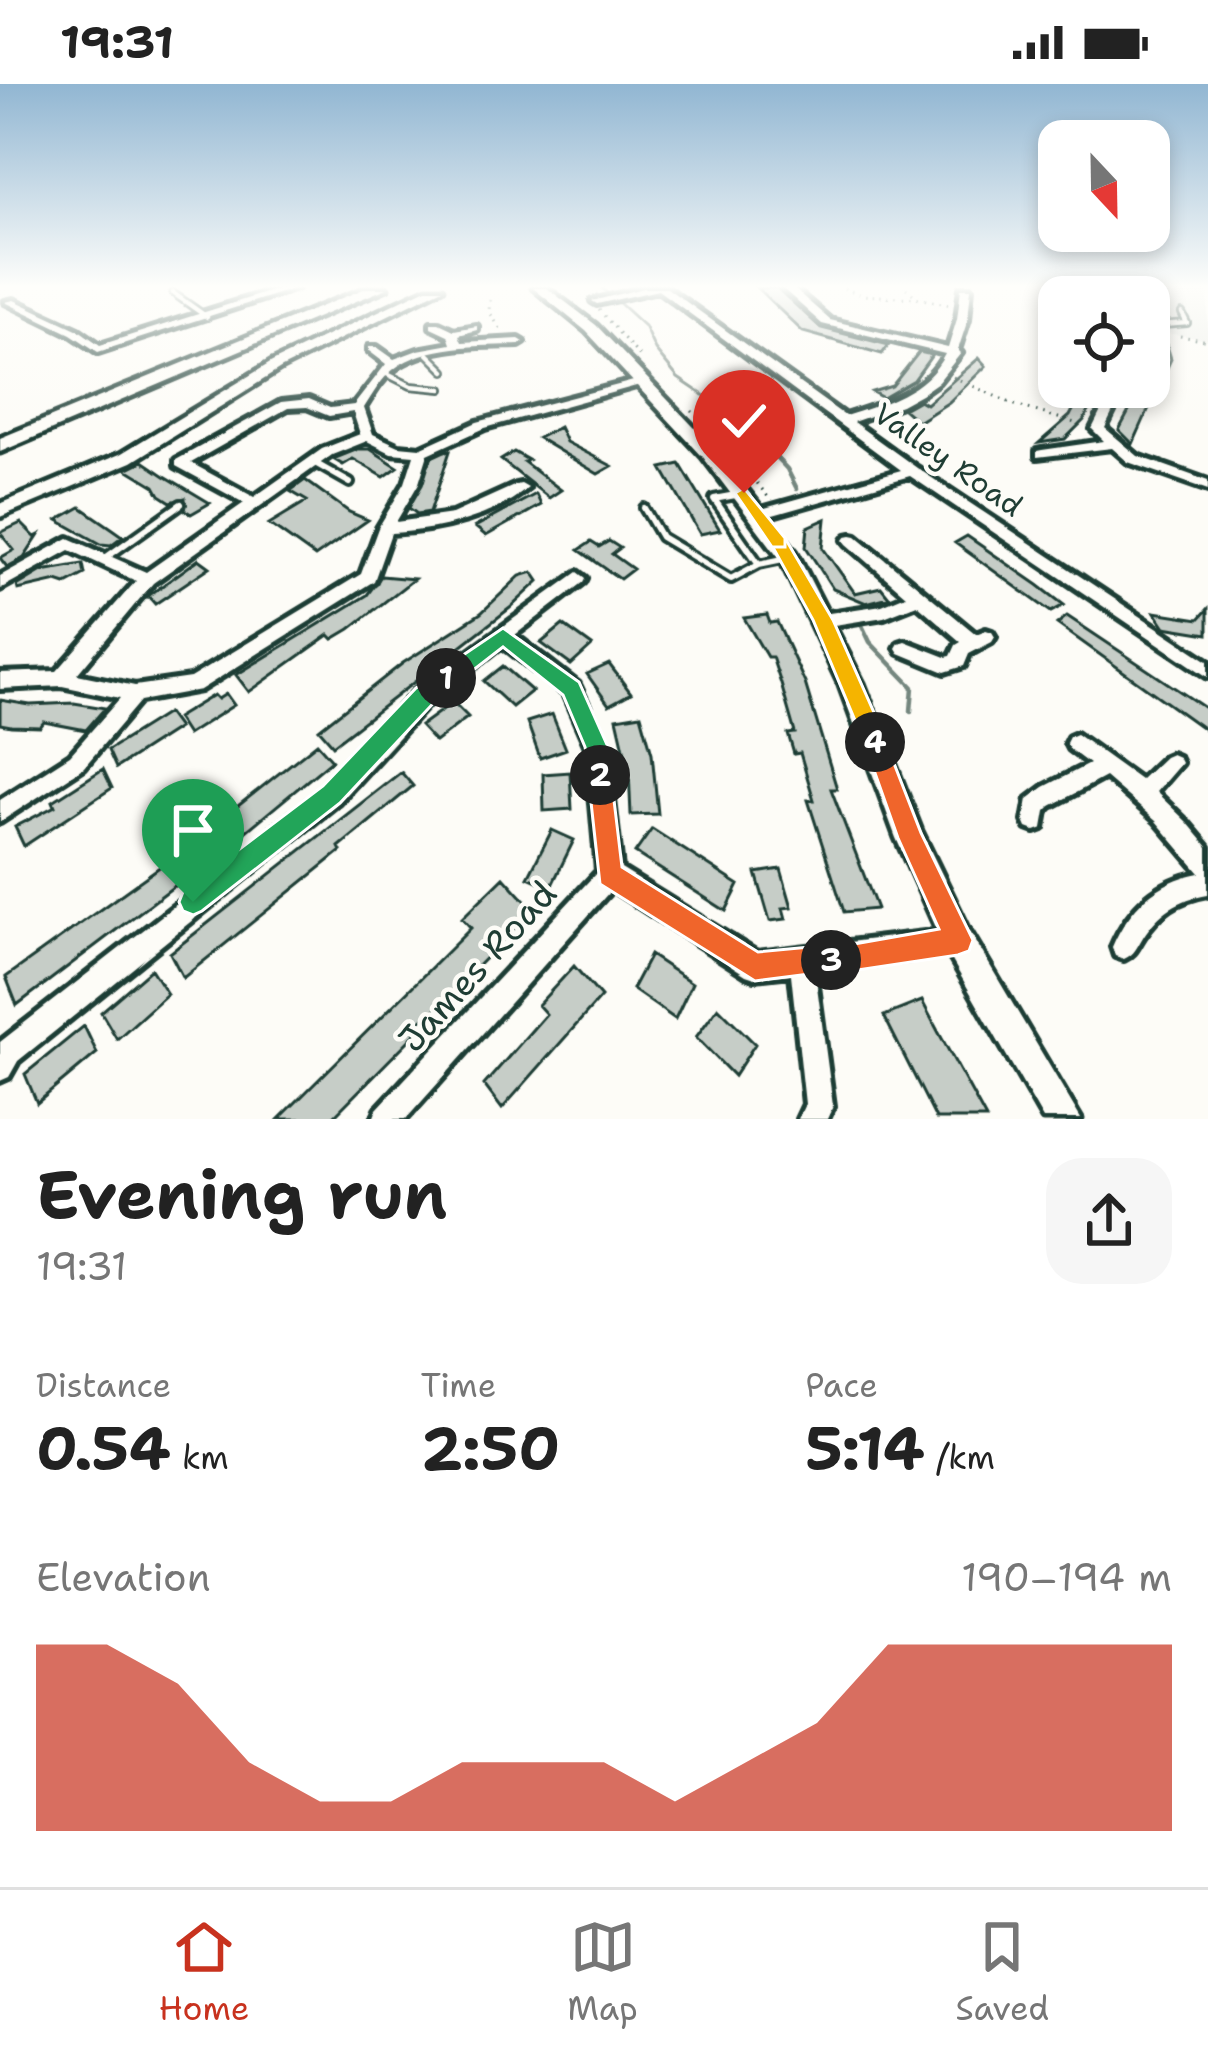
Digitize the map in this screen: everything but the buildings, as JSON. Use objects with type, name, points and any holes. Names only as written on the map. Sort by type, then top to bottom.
[{"type":"highway","points":[[0,434],[240,336]]},
{"type":"highway","points":[[0,446],[263,336]]},
{"type":"street","points":[[81,336],[98,349],[141,336]]},
{"type":"street","points":[[0,511],[126,458],[277,365],[337,336]]},
{"type":"street","points":[[451,336],[518,342]]},
{"type":"street","points":[[254,502],[181,463],[285,405],[309,403],[328,412],[358,408],[390,369],[459,336]]},
{"type":"street","points":[[601,336],[642,372],[744,493],[768,511],[859,700],[910,838],[958,940],[1063,1119]]},
{"type":"street","name":"Valley Road","points":[[726,336],[912,471],[1208,670]]},
{"type":"street","points":[[886,336],[955,353]]},
{"type":"street","points":[[844,421],[926,389],[955,353],[958,336]]},
{"type":"street","points":[[374,349],[390,369]]},
{"type":"street","points":[[358,408],[367,436],[396,450],[422,452],[481,425],[642,372]]},
{"type":"street","points":[[1108,408],[1098,430],[1112,444],[1133,459],[1208,486]]},
{"type":"street","points":[[62,678],[147,579],[313,462],[367,436]]},
{"type":"street","points":[[1042,454],[1112,444]]},
{"type":"street","points":[[0,681],[62,678],[135,694],[194,685],[368,577],[385,528],[412,483],[422,452]]},
{"type":"street","points":[[768,511],[912,471]]},
{"type":"street","points":[[385,528],[445,525],[471,517],[521,488]]},
{"type":"street","points":[[852,540],[917,597],[980,640],[962,650],[958,661],[945,665],[905,648]]},
{"type":"street","points":[[0,584],[69,543],[147,579]]},
{"type":"street","points":[[0,1068],[9,1052],[332,795],[424,694],[578,578]]},
{"type":"street","points":[[823,620],[884,611],[917,597]]},
{"type":"street","points":[[503,636],[571,689],[597,747],[610,875],[755,966],[958,940]]},
{"type":"street","points":[[0,812],[77,761],[135,694]]},
{"type":"street","points":[[1076,743],[1142,792],[1208,865]]},
{"type":"street","points":[[1142,792],[1171,763]]},
{"type":"street","points":[[1035,821],[1035,806],[1050,792],[1085,783],[1105,764]]},
{"type":"street","name":"James Road","points":[[387,1119],[610,875]]},
{"type":"street","points":[[1124,947],[1140,916],[1162,897],[1208,883]]},
{"type":"street","points":[[802,963],[819,1106],[812,1119]]},
{"type":"lane","points":[[428,354],[445,371]]},
{"type":"lane","points":[[390,369],[411,386],[442,388]]},
{"type":"lane","points":[[313,462],[350,483]]},
{"type":"lane","points":[[744,493],[714,499],[759,564]]},
{"type":"lane","points":[[104,559],[181,505]]},
{"type":"lane","points":[[644,508],[661,537],[731,579],[759,564],[789,557]]},
{"type":"path","points":[[498,342],[500,336]]},
{"type":"path","points":[[618,336],[642,372]]},
{"type":"path","points":[[942,373],[1015,405],[1098,430]]},
{"type":"path","points":[[688,407],[722,439],[768,511]]},
{"type":"waterway","points":[[649,336],[678,378],[742,421]]},
{"type":"waterway","points":[[742,421],[787,469],[797,489]]},
{"type":"waterway","points":[[860,621],[870,642],[913,687],[911,711]]},
{"type":"route","points":[[193,902],[332,795],[424,694],[503,636],[571,689],[597,747],[610,875],[755,966],[894,952],[958,940],[910,838],[859,700],[823,620],[789,557],[744,493]]}]
